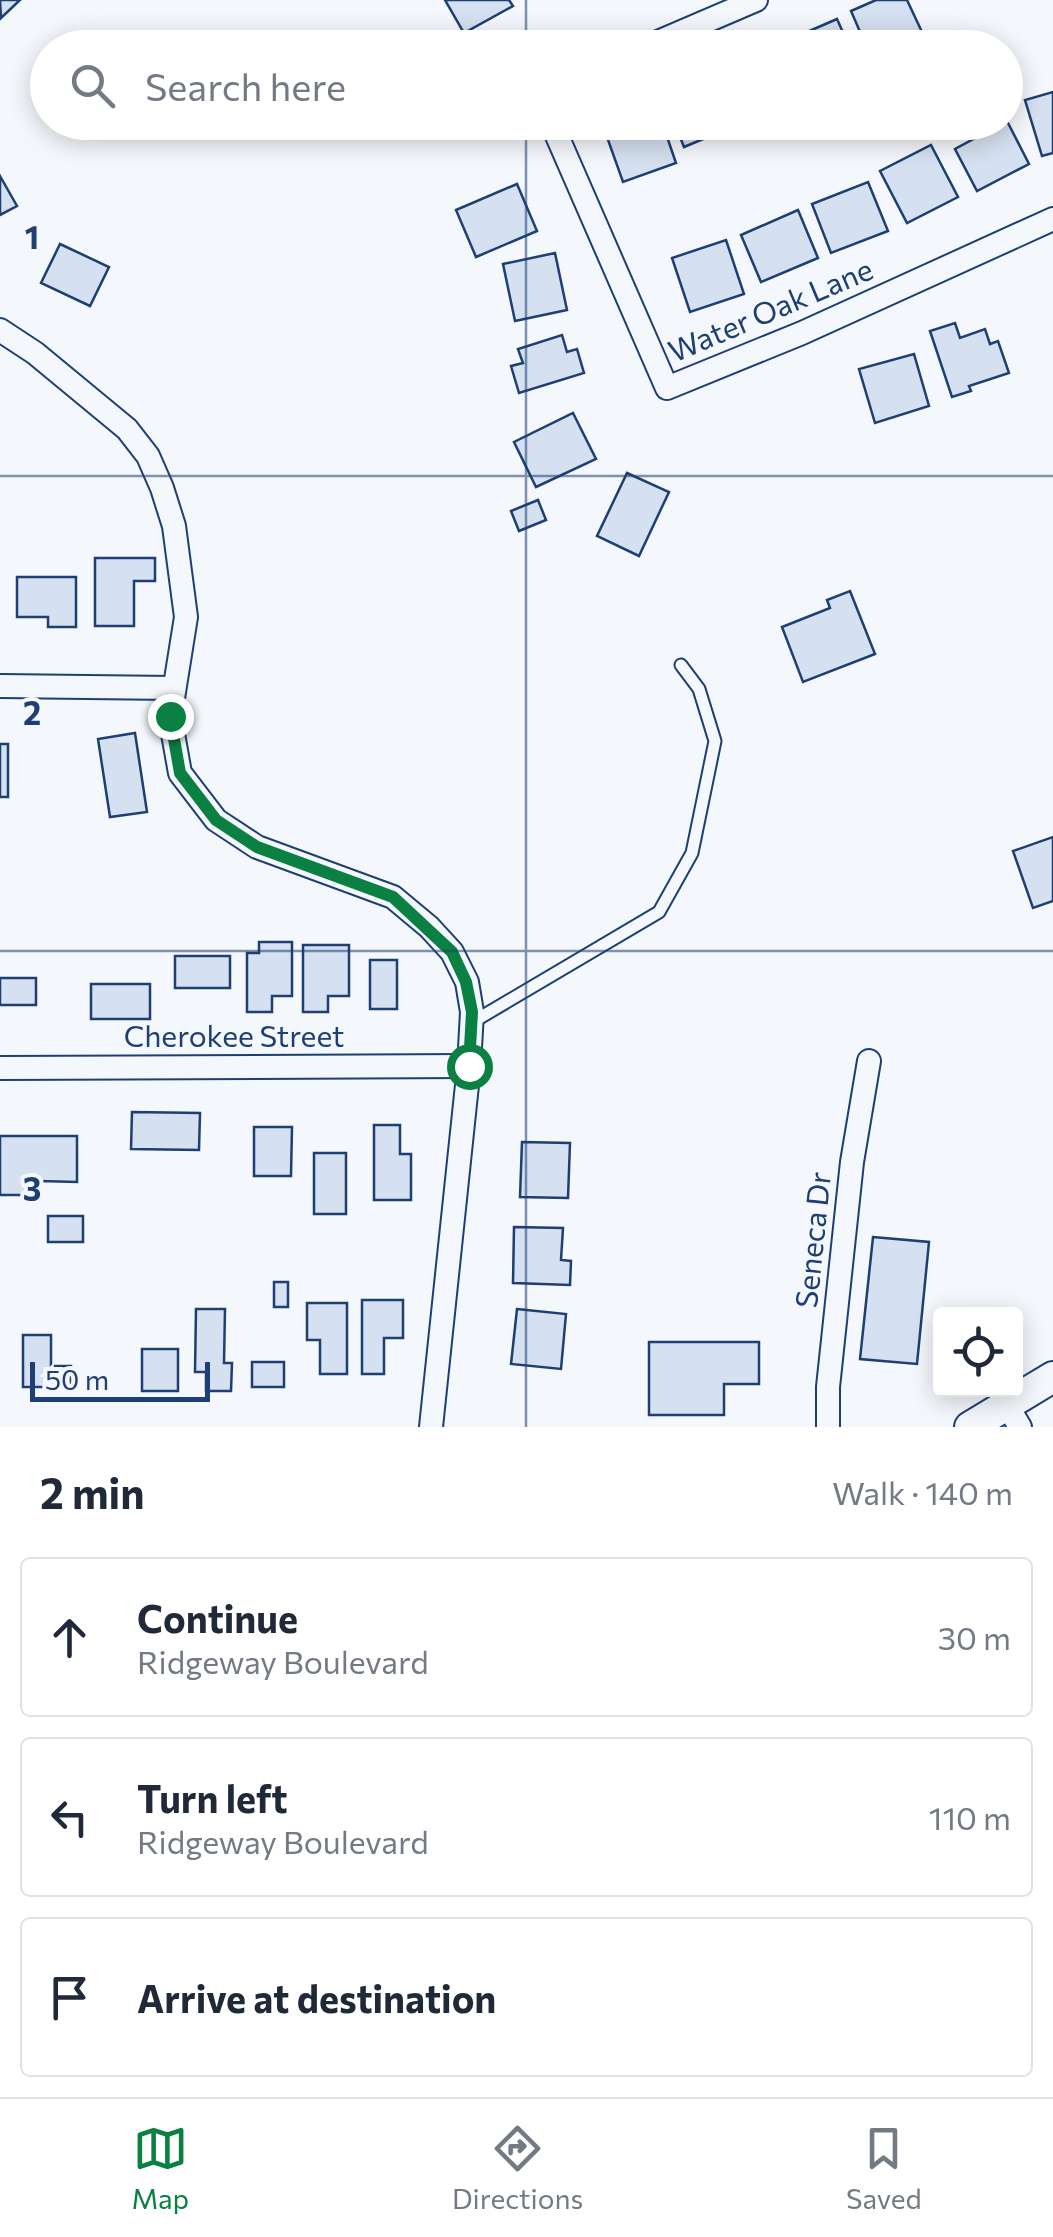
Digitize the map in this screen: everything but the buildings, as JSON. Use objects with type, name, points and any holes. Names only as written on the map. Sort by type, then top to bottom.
[{"type":"main road","points":[[970,1427],[1013,1416],[1053,1377]]},
{"type":"street","points":[[686,30],[756,0]]},
{"type":"street","name":"Water Oak Lane","points":[[559,140],[667,388],[802,333],[1053,219]]},
{"type":"street","points":[[0,330],[35,353],[127,429],[148,456],[174,526],[183,581],[186,617],[170,716],[180,773],[216,820],[257,847],[393,897],[452,952],[466,982],[471,1023],[469,1066],[431,1427]]},
{"type":"street","points":[[0,686],[174,688]]},
{"type":"street","name":"Seneca Dr","points":[[828,1427],[828,1386],[850,1180],[870,1060]]},
{"type":"street","name":"Cherokee Street","points":[[0,1068],[469,1066]]},
{"type":"lane","points":[[471,1023],[659,912],[692,853],[715,741],[699,688],[681,665]]},
{"type":"route","points":[[170,716],[180,773],[216,820],[257,847],[393,897],[452,952],[466,982],[472,1012],[469,1066]]}]
